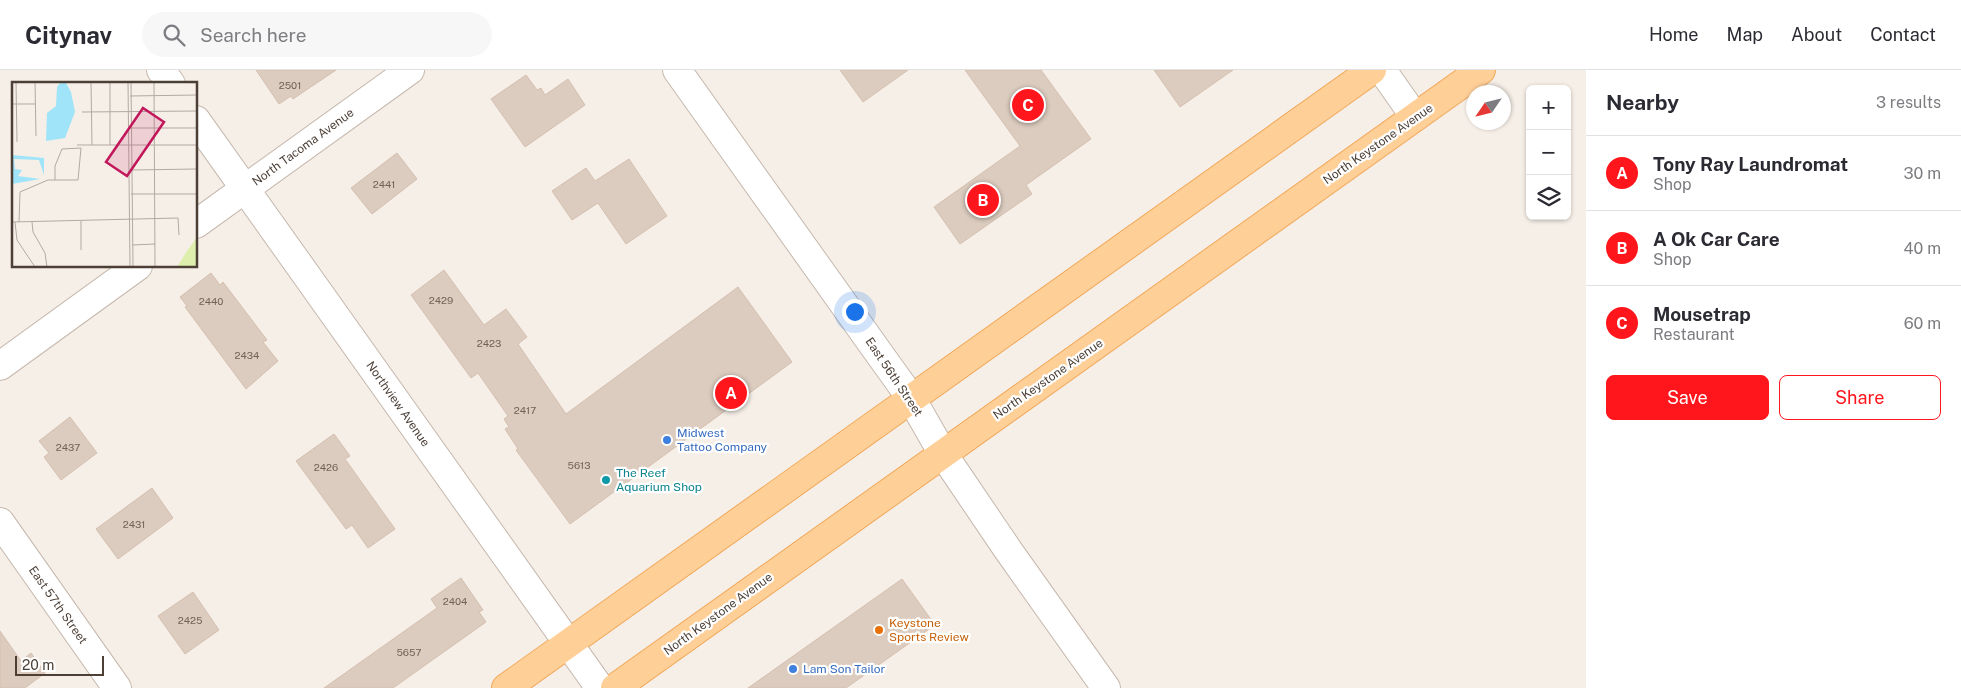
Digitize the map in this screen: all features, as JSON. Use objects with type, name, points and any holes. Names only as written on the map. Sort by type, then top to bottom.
[{"type":"main road","points":[[506,688],[1372,70]]},
{"type":"main road","name":"North Keystone Avenue","points":[[615,688],[1481,70]]},
{"type":"street","points":[[161,70],[169,82]]},
{"type":"street","name":"North Tacoma Avenue","points":[[198,223],[410,70]]},
{"type":"street","name":"East 56th Street","points":[[677,70],[910,398],[942,454],[1106,688]]},
{"type":"street","points":[[1382,70],[1415,117]]},
{"type":"street","name":"Northview Avenue","points":[[198,123],[600,688]]},
{"type":"street","points":[[0,366],[135,268]]},
{"type":"street","name":"East 57th Street","points":[[0,522],[116,688]]},
{"type":"building","points":[[256,70],[336,70],[293,99],[291,96],[279,104]]},
{"type":"building","points":[[840,70],[908,70],[863,102]]},
{"type":"building","points":[[965,70],[1041,70],[1091,139],[1026,185],[1032,194],[960,244],[934,207],[1020,146]]},
{"type":"building","points":[[1154,70],[1233,70],[1180,107]]},
{"type":"building","points":[[526,75],[537,90],[541,88],[545,95],[568,79],[585,105],[525,147],[491,99]]},
{"type":"building","points":[[397,153],[417,179],[372,214],[351,188]]},
{"type":"building","points":[[629,159],[667,216],[626,244],[598,203],[572,220],[552,191],[586,168],[595,181]]},
{"type":"building","points":[[444,270],[484,325],[506,309],[527,337],[518,344],[566,414],[738,287],[792,362],[570,524],[516,450],[518,449],[505,429],[509,427],[504,419],[508,416],[478,373],[471,378],[411,295]]},
{"type":"building","points":[[211,273],[220,285],[223,282],[267,340],[263,342],[278,361],[246,389],[185,307],[187,306],[180,297]]},
{"type":"building","points":[[70,417],[97,453],[61,480],[44,457],[49,453],[39,441]]},
{"type":"building","points":[[334,434],[350,456],[345,459],[395,529],[368,548],[352,525],[346,529],[296,461]]},
{"type":"building","points":[[152,488],[173,518],[118,559],[96,529]]},
{"type":"building","points":[[461,578],[483,610],[479,612],[486,622],[393,688],[324,688],[437,608],[431,599]]},
{"type":"building","name":"Keystone Sports Review","points":[[902,579],[935,625],[846,688],[748,688]]},
{"type":"building","points":[[193,592],[219,630],[185,654],[158,616]]},
{"type":"building","points":[[0,631],[21,661],[31,653],[45,673],[25,688],[0,688]]},
{"type":"place","name":"Mousetrap","points":[[1028,105]]},
{"type":"place","name":"A Ok Car Care","points":[[983,200]]},
{"type":"place","name":"Tony Ray Laundromat","points":[[731,393]]},
{"type":"place","name":"Midwest Tattoo Company","points":[[667,440]]},
{"type":"place","name":"The Reef Aquarium Shop","points":[[606,480]]},
{"type":"place","name":"Keystone Sports Review","points":[[879,630]]},
{"type":"place","name":"Lam Son Tailor","points":[[793,669]]}]
